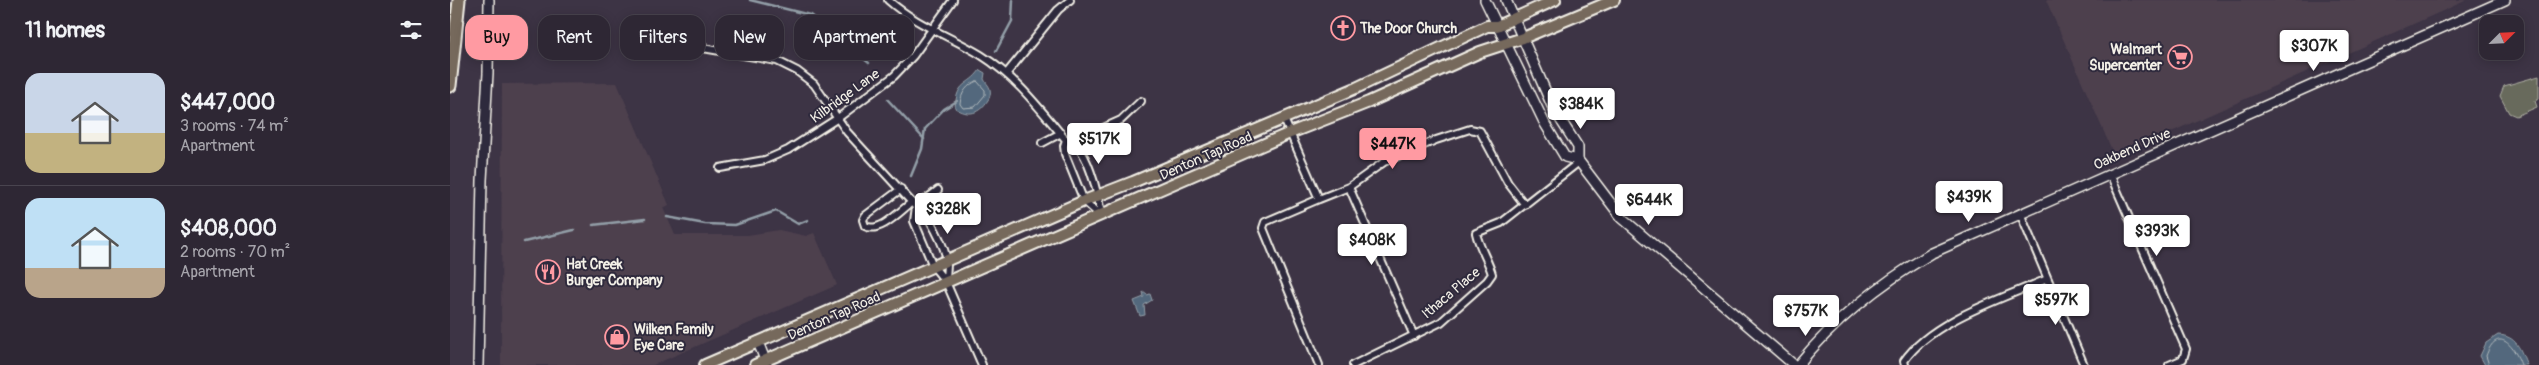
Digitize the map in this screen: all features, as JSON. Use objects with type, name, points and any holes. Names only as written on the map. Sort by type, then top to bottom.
[{"type":"highway","points":[[450,86],[459,0]]},
{"type":"main road","points":[[478,365],[482,180],[490,0]]},
{"type":"main road","points":[[1485,0],[1545,124],[1565,157],[1578,161],[1622,218],[1794,365]]},
{"type":"main road","points":[[1506,0],[1553,108],[1578,147],[1578,161]]},
{"type":"main road","name":"Denton Tap Road","points":[[705,365],[1084,201],[1356,88],[1487,26],[1497,26],[1555,0]]},
{"type":"main road","name":"Denton Tap Road","points":[[755,365],[766,363],[946,282],[1290,133],[1369,102],[1480,52],[1523,38],[1614,0]]},
{"type":"main road","name":"Oakbend Drive","points":[[1798,365],[1833,326],[1894,275],[1932,253],[2505,0]]},
{"type":"main road","points":[[758,342],[766,363]]},
{"type":"street","points":[[888,0],[907,16],[960,43],[1007,73],[1066,140],[1074,141],[1121,120],[1141,102]]},
{"type":"street","name":"Kilbridge Lane","points":[[720,168],[765,160],[788,150],[838,118],[894,76],[913,56],[953,0]]},
{"type":"street","points":[[1007,73],[1058,10],[1070,0]]},
{"type":"street","points":[[705,47],[777,60],[814,84],[838,118],[870,157],[914,204],[928,215],[947,260],[946,282]]},
{"type":"street","points":[[1284,119],[1319,199]]},
{"type":"street","points":[[1319,365],[1263,228],[1266,222],[1350,187],[1384,162],[1436,140],[1470,129],[1480,130],[1508,183],[1525,205]]},
{"type":"street","points":[[1042,144],[1061,134]]},
{"type":"street","points":[[1066,140],[1064,146],[1065,154],[1084,201],[1101,216]]},
{"type":"street","points":[[1074,141],[1083,156],[1099,195],[1101,216]]},
{"type":"street","name":"Ithaca Place","points":[[1353,365],[1441,322],[1487,282],[1492,274],[1476,233],[1501,223],[1578,161]]},
{"type":"street","points":[[2110,174],[2186,349],[2183,358],[2169,365]]},
{"type":"street","points":[[1350,187],[1414,336]]},
{"type":"street","points":[[901,189],[865,216],[863,220],[865,226],[874,228],[879,226],[938,190]]},
{"type":"street","points":[[914,204],[914,221],[933,266],[946,282],[982,365]]},
{"type":"street","points":[[2020,213],[2084,365]]},
{"type":"street","points":[[1905,363],[1911,351],[1946,325],[2047,279]]},
{"type":"shaded area","points":[[2046,0],[2467,0],[2115,157]]},
{"type":"shaded area","points":[[617,83],[669,205],[663,208],[675,235],[748,235],[779,230],[806,236],[814,233],[837,285],[653,365],[501,365],[502,84]]},
{"type":"green space","points":[[2539,76],[2539,99],[2535,101],[2537,107],[2516,116],[2509,113],[2500,96],[2504,86]]},
{"type":"water","points":[[980,70],[985,73],[984,79],[990,89],[988,100],[985,105],[973,113],[960,111],[955,108],[958,93]]},
{"type":"water","points":[[1143,292],[1147,295],[1150,294],[1152,300],[1144,305],[1145,315],[1140,316],[1134,301],[1144,297]]},
{"type":"water","points":[[2498,335],[2510,338],[2517,344],[2527,365],[2485,365],[2480,356],[2486,343]]},
{"type":"waterway","points":[[750,0],[810,15],[869,63]]},
{"type":"waterway","points":[[996,51],[1012,21],[1013,0]]},
{"type":"waterway","points":[[888,100],[924,139]]},
{"type":"waterway","points":[[911,176],[922,149],[925,129],[944,109],[957,101]]},
{"type":"waterway","points":[[667,217],[705,224],[735,225],[776,211],[798,224],[808,220]]},
{"type":"waterway","points":[[593,225],[645,219]]},
{"type":"waterway","points":[[524,242],[574,230]]},
{"type":"place","name":"The Door Church","points":[[1343,28]]},
{"type":"place","name":"Walmart Supercenter","points":[[2180,57]]},
{"type":"place","name":"Hat Creek Burger Company","points":[[548,272]]},
{"type":"place","name":"Wilken Family Eye Care","points":[[617,337]]}]
